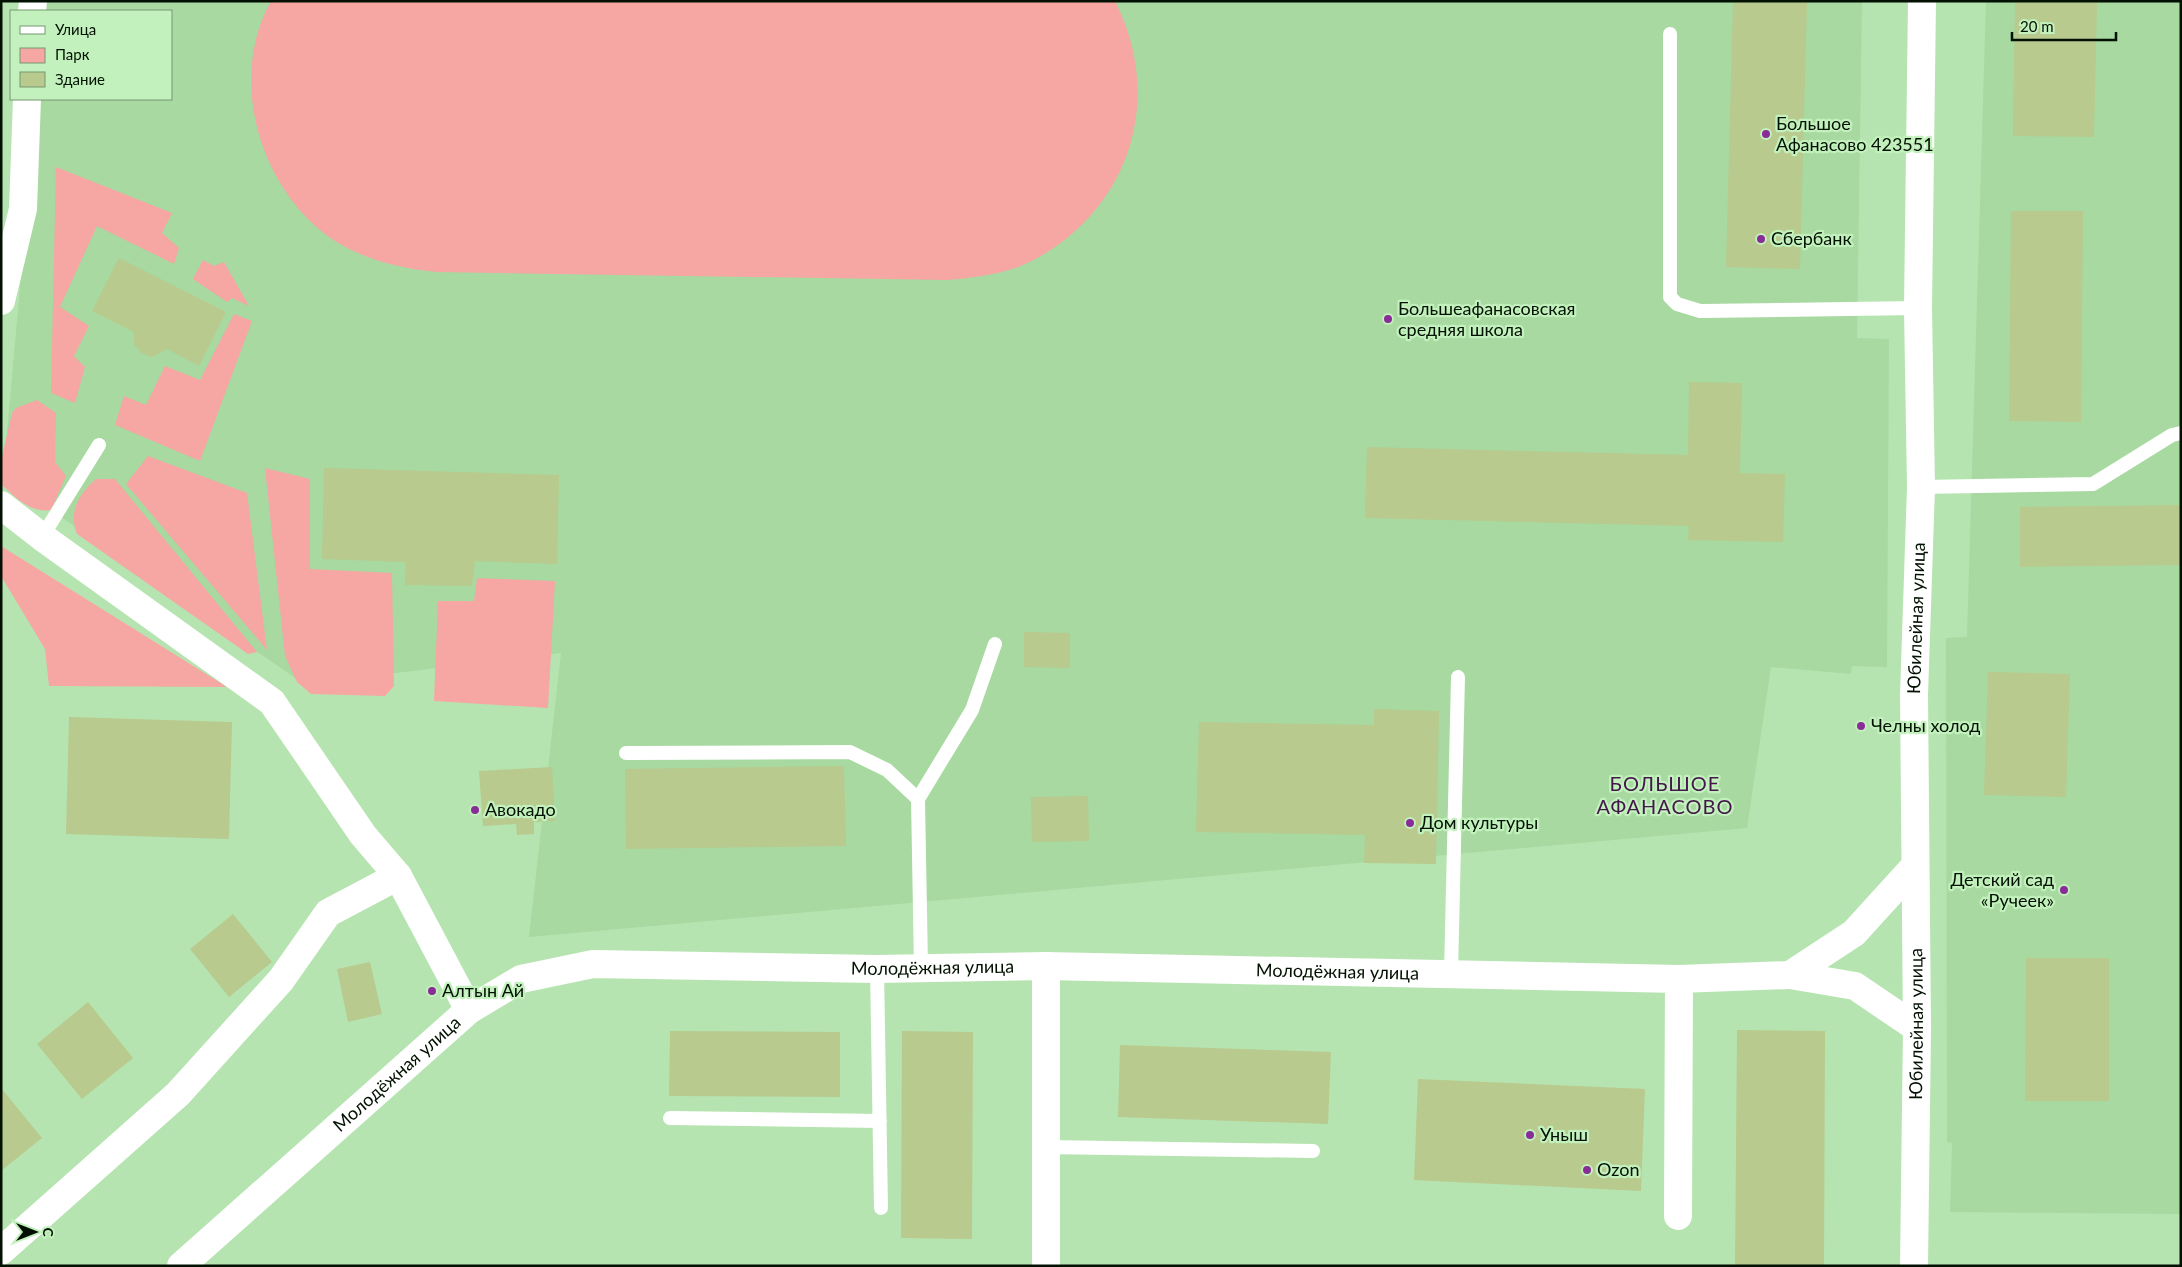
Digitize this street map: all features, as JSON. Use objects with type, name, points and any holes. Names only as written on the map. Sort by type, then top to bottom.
[{"type":"street","name":"Юбилейная улица","points":[[1914,1266],[1917,1028],[1914,867],[1914,695],[1921,487],[1918,308],[1922,1]]},
{"type":"street","points":[[1,301],[23,209],[27,100]]},
{"type":"street","points":[[1,505],[42,537],[272,702],[364,835],[398,876],[469,1010]]},
{"type":"street","points":[[1790,975],[1854,933],[1914,867]]},
{"type":"street","points":[[1,1251],[178,1094],[281,980],[328,913],[398,876]]},
{"type":"street","name":"Молодёжная улица","points":[[181,1266],[469,1010],[522,979],[593,964],[877,969],[1046,966],[1680,979],[1790,975],[1855,986],[1917,1028]]},
{"type":"street","points":[[1046,966],[1046,1266]]},
{"type":"street","points":[[1678,1216],[1680,979]]},
{"type":"lane","points":[[1670,34],[1670,297],[1677,304],[1700,312],[1918,308]]},
{"type":"lane","points":[[1921,487],[2093,484],[2172,435],[2181,433]]},
{"type":"lane","points":[[42,537],[99,446]]},
{"type":"lane","points":[[921,968],[918,799],[972,710],[995,644]]},
{"type":"lane","points":[[1452,973],[1458,678]]},
{"type":"lane","points":[[626,752],[850,752],[887,770],[918,799]]},
{"type":"lane","points":[[877,969],[881,1208]]},
{"type":"lane","points":[[670,1118],[880,1121]]},
{"type":"lane","points":[[1046,1147],[1313,1151]]},
{"type":"shaded area","points":[[46,1],[1862,1],[1857,338],[1889,339],[1887,667],[1852,666],[1851,674],[1771,667],[1747,828],[529,937],[561,653],[304,684],[3,477],[37,100],[172,100],[172,10],[45,10]]},
{"type":"shaded area","points":[[1986,1],[2181,1],[2181,1214],[1950,1212],[1952,1143],[1947,1142],[1946,638],[1967,637]]},
{"type":"green space","points":[[271,1],[1115,1],[1128,32],[1135,64],[1138,96],[1134,128],[1125,159],[1111,188],[1092,214],[1067,238],[1044,254],[1018,267],[992,274],[947,280],[436,272],[422,270],[369,258],[332,239],[307,218],[286,192],[269,163],[258,131],[252,98],[252,64],[258,32]]},
{"type":"green space","points":[[56,167],[172,213],[162,233],[179,248],[174,264],[97,226],[60,307],[89,326],[74,356],[85,367],[75,403],[51,393]]},
{"type":"green space","points":[[203,260],[214,266],[224,262],[249,306],[232,298],[227,302],[193,279]]},
{"type":"green space","points":[[234,314],[252,321],[200,461],[115,425],[124,396],[146,405],[165,366],[200,380]]},
{"type":"green space","points":[[37,400],[56,413],[55,462],[66,476],[51,510],[30,507],[1,484],[1,461],[12,413],[16,408]]},
{"type":"green space","points":[[148,456],[247,493],[267,650],[126,484]]},
{"type":"green space","points":[[265,468],[310,479],[310,569],[392,573],[394,686],[385,696],[311,694],[297,682],[285,656]]},
{"type":"green space","points":[[96,479],[115,479],[257,652],[248,654],[77,534],[74,518],[77,503]]},
{"type":"green space","points":[[1,546],[227,687],[49,686],[45,649],[1,576]]},
{"type":"green space","points":[[477,578],[555,581],[548,708],[434,701],[438,601],[474,601]]},
{"type":"building","name":"Большое Афанасово 423551","points":[[1733,1],[1807,1],[1800,269],[1726,267]]},
{"type":"building","points":[[2015,1],[2097,1],[2094,137],[2013,136]]},
{"type":"building","points":[[2011,211],[2083,211],[2081,422],[2009,421]]},
{"type":"building","points":[[119,258],[226,312],[199,366],[167,349],[152,357],[141,353],[134,344],[134,332],[92,311]]},
{"type":"building","points":[[1689,382],[1742,383],[1740,473],[1785,474],[1783,542],[1688,540],[1689,526],[1365,518],[1367,447],[1688,455]]},
{"type":"building","points":[[324,468],[559,475],[557,564],[475,561],[472,586],[405,585],[406,562],[322,559]]},
{"type":"building","points":[[2181,505],[2181,565],[2020,567],[2020,507]]},
{"type":"building","points":[[1024,632],[1070,633],[1070,668],[1024,667]]},
{"type":"building","points":[[1988,672],[2070,674],[2066,797],[1984,795]]},
{"type":"building","points":[[1374,709],[1439,711],[1436,864],[1364,863],[1365,835],[1196,832],[1199,722],[1374,725]]},
{"type":"building","points":[[69,717],[232,722],[229,839],[66,834]]},
{"type":"building","points":[[844,766],[846,846],[626,849],[625,769]]},
{"type":"building","points":[[552,767],[555,821],[534,822],[534,834],[517,835],[516,824],[483,826],[479,771]]},
{"type":"building","points":[[1088,796],[1089,841],[1032,842],[1031,797]]},
{"type":"building","points":[[233,914],[272,962],[229,997],[190,949]]},
{"type":"building","points":[[2026,958],[2109,958],[2109,1101],[2025,1101]]},
{"type":"building","points":[[370,962],[382,1014],[348,1022],[337,969]]},
{"type":"building","points":[[88,1002],[133,1058],[82,1099],[37,1044]]},
{"type":"building","points":[[1737,1030],[1825,1031],[1824,1266],[1735,1266]]},
{"type":"building","points":[[670,1031],[840,1032],[840,1097],[669,1096]]},
{"type":"building","points":[[902,1031],[973,1032],[972,1239],[901,1238]]},
{"type":"building","points":[[1120,1045],[1331,1052],[1328,1124],[1118,1117]]},
{"type":"building","name":"Уныш","points":[[1418,1079],[1645,1089],[1641,1191],[1414,1180]]},
{"type":"building","points":[[1,1088],[42,1138],[1,1171]]},
{"type":"place","name":"Большое Афанасово 423551","points":[[1766,134]]},
{"type":"place","name":"Сбербанк","points":[[1761,239]]},
{"type":"place","name":"Большеафанасовская средняя школа","points":[[1388,319]]},
{"type":"place","name":"Челны холод","points":[[1861,726]]},
{"type":"place","name":"Авокадо","points":[[475,810]]},
{"type":"place","name":"Дом культуры","points":[[1410,823]]},
{"type":"place","name":"Детский сад «Ручеек»","points":[[2064,890]]},
{"type":"place","name":"Алтын Ай","points":[[432,991]]},
{"type":"place","name":"Уныш","points":[[1530,1135]]},
{"type":"place","name":"Ozon","points":[[1587,1170]]},
{"type":"district","name":"БОЛЬШОЕ АФАНАСОВО","points":[[1665,796]]}]
